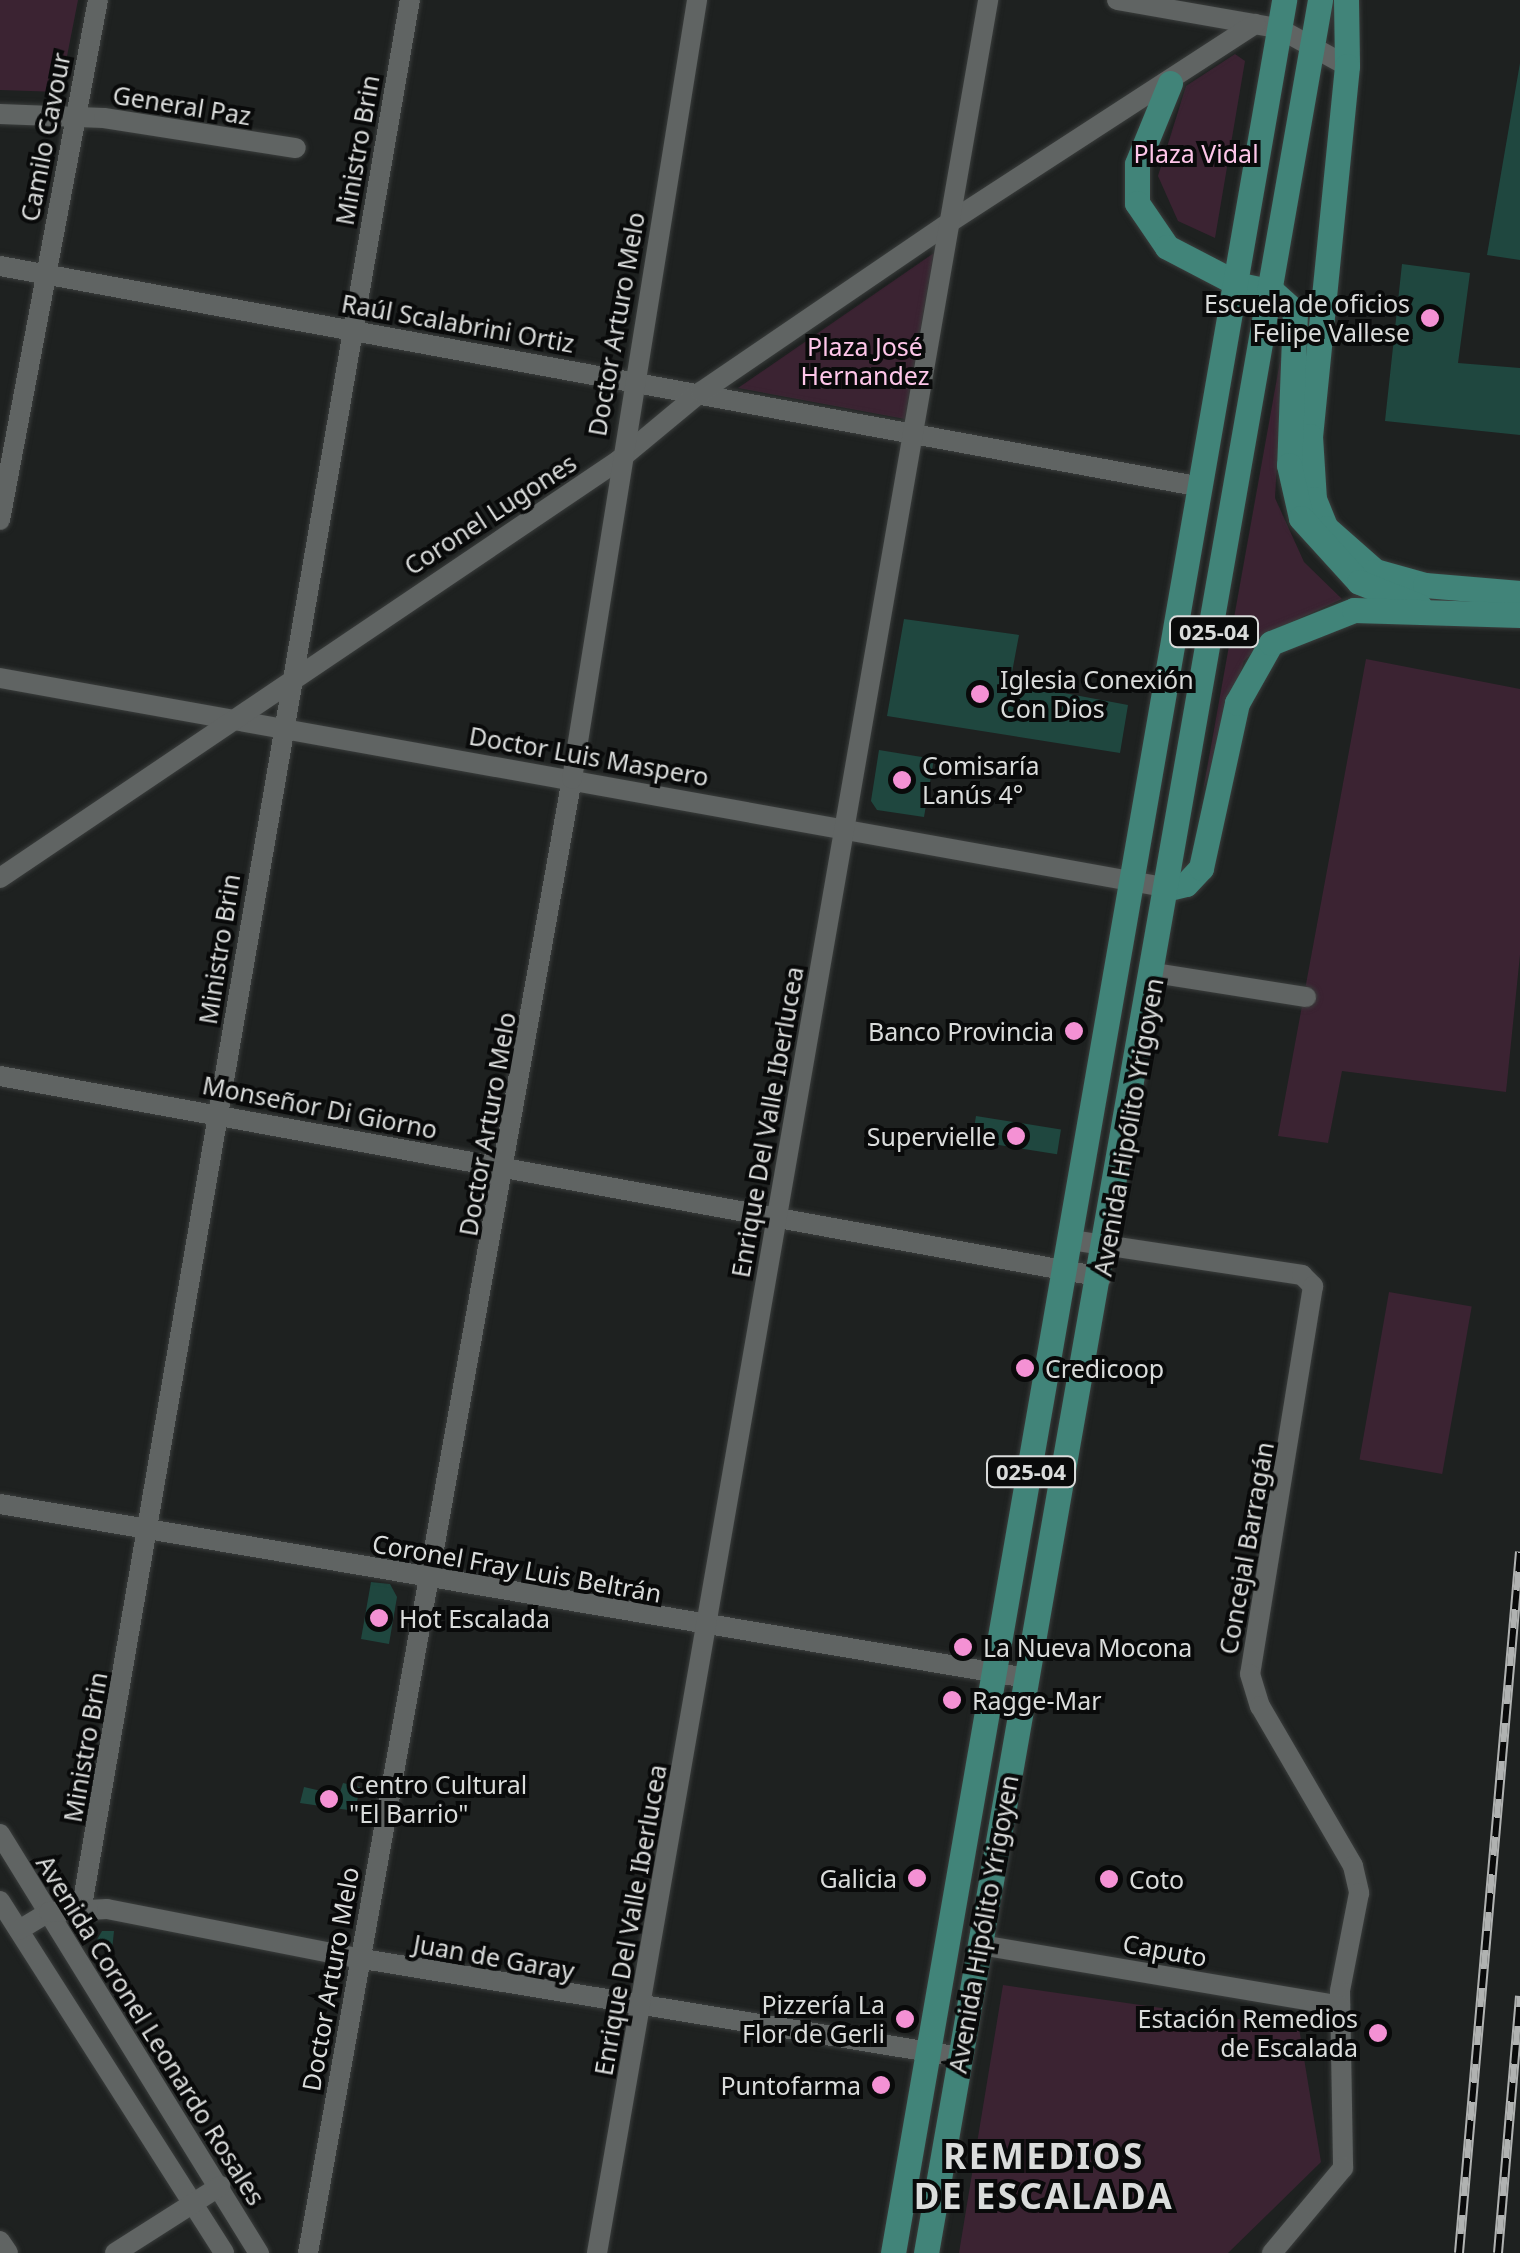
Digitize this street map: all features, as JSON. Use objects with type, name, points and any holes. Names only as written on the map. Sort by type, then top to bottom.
[{"type":"main road","name":"Avenida Hipólito Yrigoyen","points":[[893,2253],[1240,285],[1266,26],[1284,0]]},
{"type":"main road","name":"Avenida Hipólito Yrigoyen","points":[[926,2253],[1026,1678],[1102,1277],[1320,0]]},
{"type":"main road","points":[[1346,0],[1347,66],[1309,330],[1288,435],[1300,518],[1358,582],[1419,606]]},
{"type":"main road","points":[[1170,83],[1134,186],[1144,218],[1168,248],[1235,314]]},
{"type":"main road","points":[[1168,248],[1240,285],[1272,292],[1296,312],[1309,330],[1309,469],[1326,528],[1349,554],[1396,580],[1520,593]]},
{"type":"main road","points":[[1169,888],[1186,884],[1201,868],[1237,703],[1257,660],[1289,632],[1327,618],[1419,606],[1520,615]]},
{"type":"street","name":"Camilo Cavour","points":[[0,520],[98,0]]},
{"type":"street","name":"Ministro Brin","points":[[82,1906],[219,1112],[288,677],[410,0]]},
{"type":"street","name":"Doctor Arturo Melo","points":[[308,2253],[357,1958],[432,1578],[505,1168],[572,779],[631,380],[697,0]]},
{"type":"street","name":"Enrique Del Valle Iberlucea","points":[[597,2253],[988,0]]},
{"type":"street","points":[[1117,0],[1266,26],[1347,66]]},
{"type":"street","name":"Coronel Lugones","points":[[0,878],[226,718],[618,460],[702,392],[950,222],[1266,26]]},
{"type":"street","name":"General Paz","points":[[0,114],[73,117],[296,148]]},
{"type":"street","name":"Raúl Scalabrini Ortiz","points":[[0,266],[915,430],[1202,487]]},
{"type":"street","name":"Doctor Luis Maspero","points":[[0,678],[1169,888]]},
{"type":"street","points":[[1154,973],[1306,997]]},
{"type":"street","name":"Monseñor Di Giorno","points":[[0,1076],[219,1112],[1102,1277]]},
{"type":"street","name":"Concejal Barragán","points":[[1071,1240],[1302,1276],[1313,1286],[1250,1674],[1358,1880],[1340,2006],[1343,2168],[1272,2253]]},
{"type":"street","name":"Coronel Fray Luis Beltrán","points":[[0,1504],[1026,1678]]},
{"type":"street","name":"Avenida Coronel Leonardo Rosales","points":[[0,1834],[9,1869],[49,1912],[259,2253]]},
{"type":"street","points":[[0,1901],[224,2253]]},
{"type":"street","points":[[19,1930],[49,1912],[82,1906]]},
{"type":"street","name":"Juan de Garay","points":[[82,1906],[641,2008],[960,2057]]},
{"type":"street","name":"Caputo","points":[[981,1946],[1340,2006]]},
{"type":"street","points":[[115,2253],[220,2186]]},
{"type":"street","points":[[0,2241],[8,2253]]},
{"type":"green space","points":[[0,0],[78,0],[60,92],[0,90]]},
{"type":"green space","name":"Plaza Vidal","points":[[1235,54],[1245,61],[1215,238],[1178,221],[1158,176],[1186,86]]},
{"type":"green space","name":"Plaza José Hernandez","points":[[934,253],[905,419],[738,388]]},
{"type":"green space","points":[[1284,339],[1275,498],[1304,562],[1342,599],[1274,630],[1244,661],[1203,791]]},
{"type":"green space","points":[[1366,659],[1520,689],[1520,955],[1506,1092],[1342,1071],[1328,1143],[1278,1136]]},
{"type":"green space","points":[[1389,1292],[1472,1307],[1442,1474],[1359,1459]]},
{"type":"green space","points":[[1003,1985],[1299,2028],[1321,2162],[1228,2253],[959,2253]]},
{"type":"building","points":[[1520,63],[1520,260],[1487,255]]},
{"type":"building","name":"Escuela de oficios Felipe Vallese","points":[[1402,264],[1470,273],[1458,363],[1520,368],[1520,435],[1385,421]]},
{"type":"building","name":"Iglesia Conexión Con Dios","points":[[904,619],[1019,635],[1010,683],[1128,705],[1120,753],[887,716]]},
{"type":"building","name":"Comisaría Lanús 4°","points":[[879,750],[934,759],[924,817],[877,810],[871,801]]},
{"type":"building","name":"Supervielle","points":[[976,1116],[1061,1129],[1057,1154],[972,1141]]},
{"type":"building","name":"Hot Escalada","points":[[371,1582],[390,1584],[397,1597],[389,1644],[361,1639]]},
{"type":"building","name":"Centro Cultural \"El Barrio\"","points":[[343,1783],[360,1787],[355,1811],[300,1803],[304,1787],[339,1795]]},
{"type":"building","points":[[102,1931],[114,1931],[112,1950],[92,1948]]},
{"type":"railway","points":[[1459,2253],[1520,1552]]},
{"type":"railway","points":[[1498,2253],[1520,1996]]},
{"type":"place","name":"Escuela de oficios Felipe Vallese","points":[[1430,318]]},
{"type":"place","name":"Iglesia Conexión Con Dios","points":[[980,694]]},
{"type":"place","name":"Comisaría Lanús 4°","points":[[902,780]]},
{"type":"place","name":"Banco Provincia","points":[[1074,1031]]},
{"type":"place","name":"Supervielle","points":[[1016,1136]]},
{"type":"place","name":"Credicoop","points":[[1025,1368]]},
{"type":"place","name":"Hot Escalada","points":[[379,1618]]},
{"type":"place","name":"La Nueva Mocona","points":[[963,1647]]},
{"type":"place","name":"Ragge-Mar","points":[[952,1700]]},
{"type":"place","name":"Centro Cultural \"El Barrio\"","points":[[329,1799]]},
{"type":"place","name":"Galicia","points":[[917,1878]]},
{"type":"place","name":"Coto","points":[[1109,1879]]},
{"type":"place","name":"Pizzería La Flor de Gerli","points":[[905,2019]]},
{"type":"place","name":"Estación Remedios de Escalada","points":[[1378,2033]]},
{"type":"place","name":"Puntofarma","points":[[881,2085]]},
{"type":"district","name":"REMEDIOS DE ESCALADA","points":[[1044,2176]]}]
